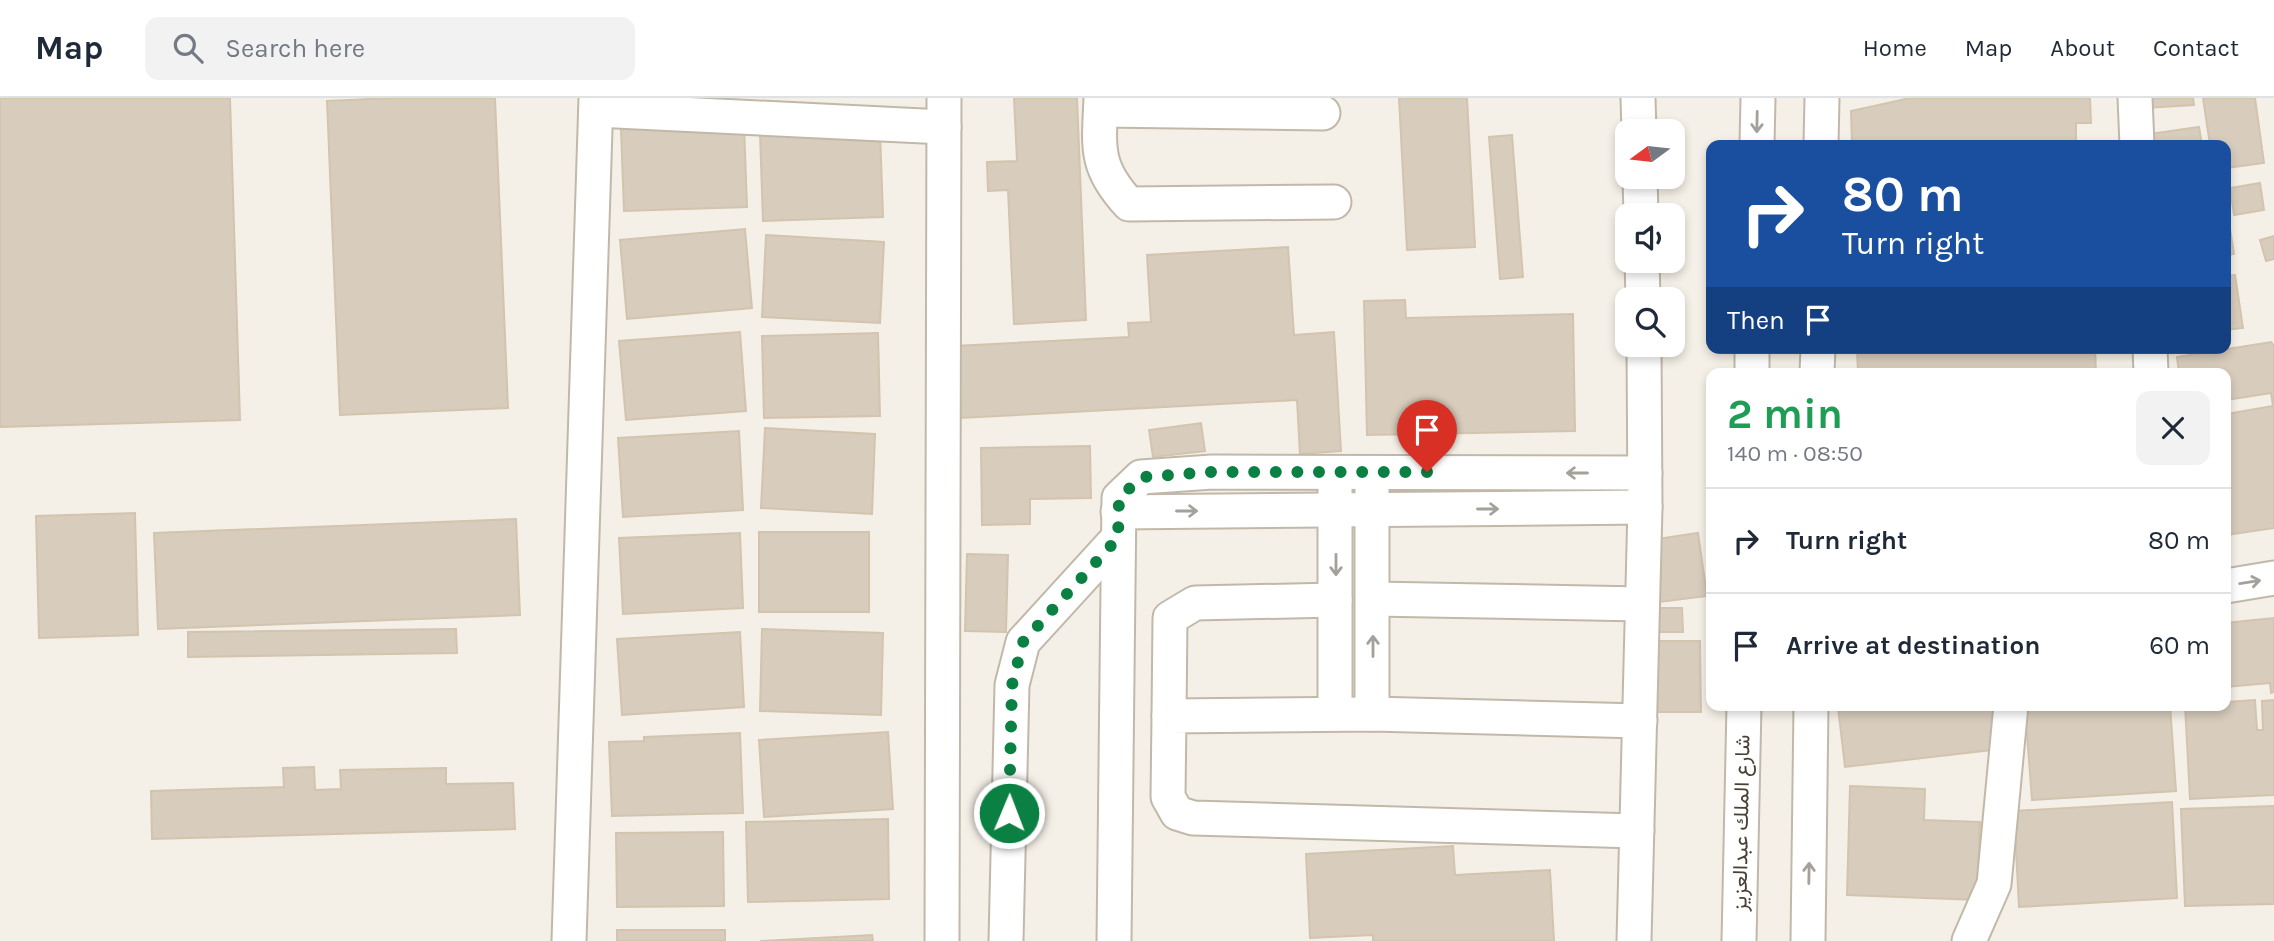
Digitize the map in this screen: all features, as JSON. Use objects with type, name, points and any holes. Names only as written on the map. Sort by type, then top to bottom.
[{"type":"street","points":[[1638,98],[1639,119]]},
{"type":"street","points":[[1757,140],[1758,98]]},
{"type":"street","points":[[1821,140],[1822,98]]},
{"type":"street","points":[[2135,98],[2137,140]]},
{"type":"street","points":[[569,941],[596,104],[944,113],[942,941]]},
{"type":"street","points":[[1323,113],[1101,104],[1099,149],[1109,182],[1129,204],[1334,202]]},
{"type":"street","points":[[1634,941],[1646,473],[1644,357]]},
{"type":"street","points":[[1114,941],[1119,498],[1142,477],[1212,472],[1646,473]]},
{"type":"street","points":[[1335,472],[1335,714]]},
{"type":"street","points":[[1372,472],[1372,714]]},
{"type":"street","points":[[1006,941],[1012,685],[1023,642],[1118,525],[1336,510],[1645,507]]},
{"type":"street","points":[[2231,585],[2274,578]]},
{"type":"street","points":[[1373,599],[1642,604]]},
{"type":"street","points":[[1335,600],[1195,603],[1181,608],[1170,618],[1168,797],[1177,813],[1193,818],[1637,831]]},
{"type":"street","name":"شارع الملك عبدالعزيز","points":[[1739,941],[1744,711]]},
{"type":"street","points":[[1808,941],[1811,711]]},
{"type":"street","points":[[1969,941],[1994,884],[2010,711]]},
{"type":"street","points":[[1169,716],[1372,714],[1640,721]]},
{"type":"building","points":[[0,98],[230,98],[240,420],[0,427]]},
{"type":"building","points":[[495,98],[508,408],[340,415],[327,101]]},
{"type":"building","points":[[1014,98],[1077,98],[1086,320],[1014,324],[1008,190],[988,191],[987,162],[1017,161]]},
{"type":"building","points":[[1399,98],[1467,98],[1475,247],[1407,250]]},
{"type":"building","points":[[1910,98],[2090,98],[2091,123],[2076,123],[2076,140],[1852,140],[1851,111]]},
{"type":"building","points":[[2145,98],[2193,98],[2194,105],[2145,108]]},
{"type":"building","points":[[2203,98],[2255,98],[2264,163],[2231,167],[2231,140],[2209,140]]},
{"type":"building","points":[[744,125],[747,207],[624,211],[621,129]]},
{"type":"building","points":[[2199,127],[2201,140],[2150,140],[2149,134]]},
{"type":"building","points":[[880,130],[883,217],[763,221],[760,134]]},
{"type":"building","points":[[1512,135],[1523,277],[1500,279],[1489,137]]},
{"type":"building","points":[[2260,183],[2264,210],[2234,215],[2231,188]]},
{"type":"building","points":[[745,229],[752,308],[627,319],[620,240]]},
{"type":"building","points":[[766,235],[884,242],[880,323],[762,317]]},
{"type":"building","points":[[2274,236],[2274,259],[2266,261],[2260,240]]},
{"type":"building","points":[[1288,247],[1294,335],[1334,332],[1341,451],[1300,454],[1297,400],[960,418],[955,346],[1129,337],[1128,323],[1151,322],[1147,255]]},
{"type":"building","points":[[2231,275],[2235,275],[2243,328],[2231,329]]},
{"type":"building","points":[[1405,300],[1406,318],[1573,314],[1575,431],[1367,435],[1364,301]]},
{"type":"building","points":[[740,332],[746,411],[626,420],[619,341]]},
{"type":"building","points":[[878,333],[880,416],[764,418],[762,336]]},
{"type":"building","points":[[2271,342],[2274,346],[2274,528],[2231,534],[2231,413],[2273,406],[2271,393],[2231,399],[2231,368],[2178,368],[2177,357],[2231,354],[2231,348]]},
{"type":"building","points":[[1857,354],[2095,354],[2096,368],[1858,368]]},
{"type":"building","points":[[1201,423],[1205,451],[1153,457],[1149,430]]},
{"type":"building","points":[[765,428],[875,434],[872,514],[761,508]]},
{"type":"building","points":[[739,431],[743,510],[623,517],[618,438]]},
{"type":"building","points":[[1090,446],[1091,498],[1030,499],[1030,524],[982,525],[981,448]]},
{"type":"building","points":[[135,513],[138,635],[39,638],[36,516]]},
{"type":"building","points":[[516,519],[520,615],[158,629],[154,533]]},
{"type":"building","points":[[759,532],[869,532],[869,612],[759,612]]},
{"type":"building","points":[[740,533],[743,608],[623,614],[619,538]]},
{"type":"building","points":[[1698,533],[1706,596],[1660,602],[1650,540]]},
{"type":"building","points":[[967,554],[1008,555],[1006,632],[965,631]]},
{"type":"building","points":[[1658,608],[1682,608],[1683,632],[1659,632]]},
{"type":"building","points":[[2274,618],[2274,692],[2271,693],[2270,683],[2231,687],[2231,622]]},
{"type":"building","points":[[456,629],[457,653],[188,657],[188,632]]},
{"type":"building","points":[[762,629],[883,633],[881,715],[760,711]]},
{"type":"building","points":[[740,632],[744,707],[622,715],[617,639]]},
{"type":"building","points":[[1655,641],[1700,641],[1701,712],[1656,712]]},
{"type":"building","points":[[2255,700],[2257,730],[2263,730],[2262,701],[2274,700],[2274,795],[2190,799],[2185,711],[2231,711],[2231,702]]},
{"type":"building","points":[[1838,711],[1996,711],[2000,749],[1845,767]]},
{"type":"building","points":[[2025,711],[2170,711],[2176,791],[2032,800]]},
{"type":"building","points":[[888,732],[893,809],[764,817],[759,740]]},
{"type":"building","points":[[740,733],[743,813],[612,816],[609,742],[644,741],[644,737]]},
{"type":"building","points":[[314,767],[315,790],[341,789],[340,770],[446,768],[446,784],[513,783],[515,829],[152,839],[151,791],[284,787],[283,768]]},
{"type":"building","points":[[1850,786],[1925,789],[1924,820],[1980,822],[1977,900],[1847,895]]},
{"type":"building","points":[[2172,802],[2177,898],[2019,907],[2014,811]]},
{"type":"building","points":[[2274,806],[2274,904],[2185,906],[2181,809]]},
{"type":"building","points":[[888,819],[889,899],[748,902],[746,822]]},
{"type":"building","points":[[723,832],[724,906],[617,907],[616,833]]},
{"type":"building","points":[[1453,846],[1455,875],[1550,870],[1554,941],[1373,941],[1373,935],[1310,938],[1306,854]]},
{"type":"building","points":[[617,930],[725,930],[725,941],[617,941]]},
{"type":"building","points":[[872,935],[873,941],[760,941]]},
{"type":"route","points":[[1009,813],[1012,685],[1023,642],[1118,538],[1119,498],[1133,482],[1142,477],[1212,472],[1427,472]]}]
